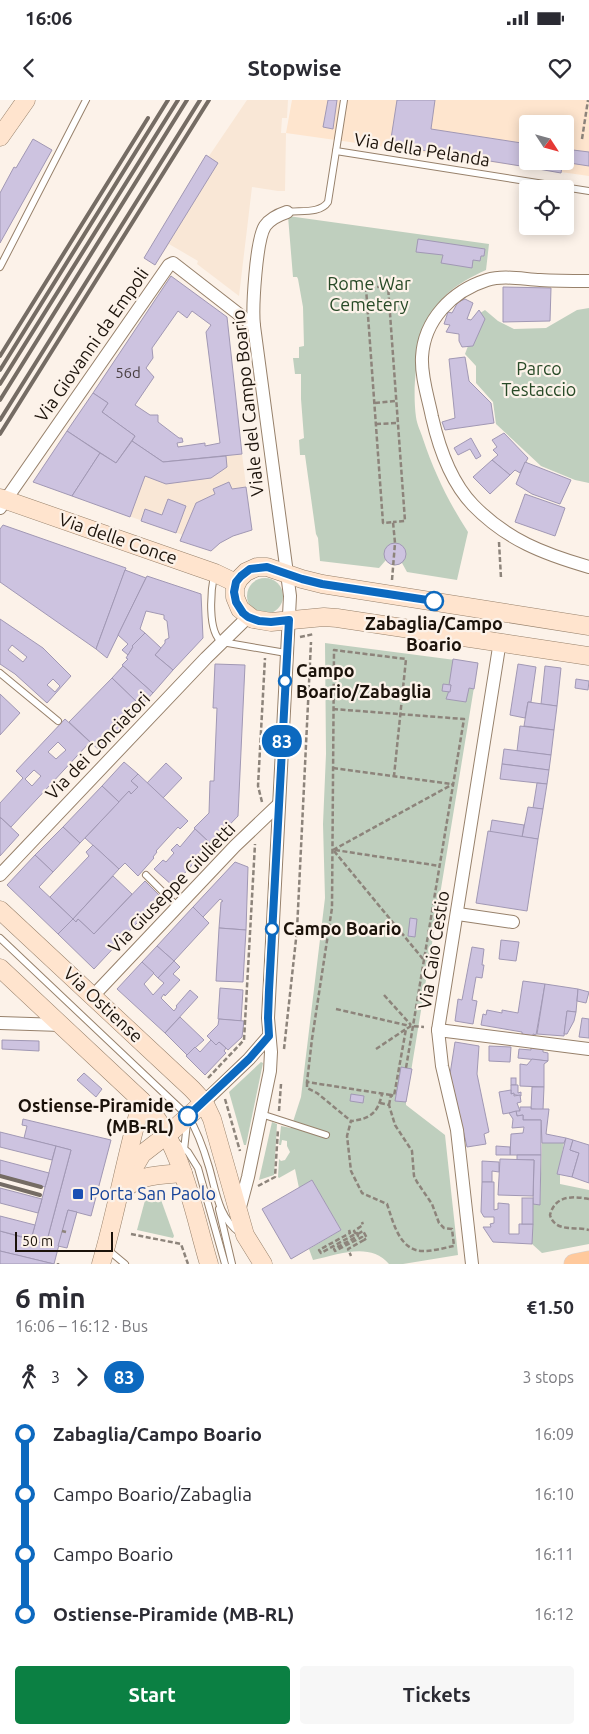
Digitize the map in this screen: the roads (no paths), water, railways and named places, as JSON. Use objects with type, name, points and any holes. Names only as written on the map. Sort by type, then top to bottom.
[{"type":"main road","points":[[574,1264],[589,1262]]},
{"type":"street","points":[[0,136],[26,100]]},
{"type":"street","name":"Viale del Campo Boario","points":[[286,574],[253,306],[260,236],[270,221],[287,212]]},
{"type":"street","name":"Via Giovanni da Empoli","points":[[2,502],[168,265],[174,263],[254,326]]},
{"type":"street","points":[[589,281],[504,278],[487,280],[463,291],[445,304],[434,320],[426,338],[422,358],[424,379],[434,424],[446,462],[460,490],[498,528],[530,547],[589,567]]},
{"type":"street","name":"Via delle Conce","points":[[2,502],[215,573],[236,582]]},
{"type":"street","points":[[589,626],[322,584],[272,568],[257,567],[246,572],[236,582],[234,592],[236,602],[248,617],[265,621],[328,617],[500,641],[589,656]]},
{"type":"street","points":[[239,1211],[261,1114],[271,1052],[268,1018],[290,596],[286,574]]},
{"type":"street","name":"Via dei Conciatori","points":[[0,875],[248,617]]},
{"type":"street","name":"Via Caio Cestio","points":[[472,1264],[457,1130],[442,1066],[438,1030],[500,641]]},
{"type":"street","name":"Via Giuseppe Giulietti","points":[[93,996],[235,846],[278,805]]},
{"type":"street","name":"Via Ostiense","points":[[0,910],[192,1088],[204,1102],[214,1125],[246,1235],[263,1264]]},
{"type":"street","points":[[458,914],[513,922]]},
{"type":"street","points":[[0,968],[158,1118],[168,1135],[183,1173],[209,1264]]},
{"type":"street","points":[[0,1023],[61,1025]]},
{"type":"street","points":[[438,1030],[589,1049]]},
{"type":"street","points":[[121,1192],[137,1160],[204,1102],[249,1059],[269,1036]]},
{"type":"street","points":[[104,1259],[142,1101]]},
{"type":"street","points":[[121,1192],[131,1183],[146,1176],[183,1173]]},
{"type":"lane","points":[[0,268],[86,100]]},
{"type":"lane","points":[[336,151],[344,100]]},
{"type":"lane","name":"Via della Pelanda","points":[[287,212],[316,210],[326,206],[330,196],[336,151],[589,191]]},
{"type":"lane","points":[[215,573],[211,593],[213,627],[216,638],[222,642],[286,653]]},
{"type":"lane","points":[[0,673],[58,722]]},
{"type":"lane","points":[[146,875],[177,906]]},
{"type":"lane","name":"Via Ostiense","points":[[0,938],[188,1116]]},
{"type":"lane","points":[[261,1114],[326,1135]]},
{"type":"lane","points":[[183,1173],[188,1116]]},
{"type":"lane","points":[[188,1116],[202,1147],[219,1206],[232,1264]]},
{"type":"lane","points":[[168,1135],[192,1157],[198,1168],[225,1264]]},
{"type":"lane","points":[[219,1206],[234,1228],[246,1235]]},
{"type":"lane","points":[[104,1259],[125,1264]]},
{"type":"railway","points":[[0,370],[168,100]]},
{"type":"railway","points":[[0,384],[178,100]]},
{"type":"railway","points":[[0,400],[187,100]]},
{"type":"railway","points":[[0,420],[200,100]]},
{"type":"railway","points":[[0,434],[209,100]]},
{"type":"railway","points":[[0,356],[148,118]]},
{"type":"railway","points":[[0,1176],[41,1187]]},
{"type":"railway","points":[[0,1184],[40,1195]]},
{"type":"place","name":"Zabaglia/Campo Boario","points":[[434,601]]},
{"type":"place","name":"Campo Boario/Zabaglia","points":[[285,681]]},
{"type":"place","name":"Campo Boario","points":[[272,929]]},
{"type":"place","name":"Ostiense-Piramide (MB-RL)","points":[[188,1116]]},
{"type":"place","name":"Porta San Paolo","points":[[78,1194]]},
{"type":"park label","name":"Rome War Cemetery","points":[[369,294]]},
{"type":"park label","name":"Parco Testaccio","points":[[539,379]]}]
